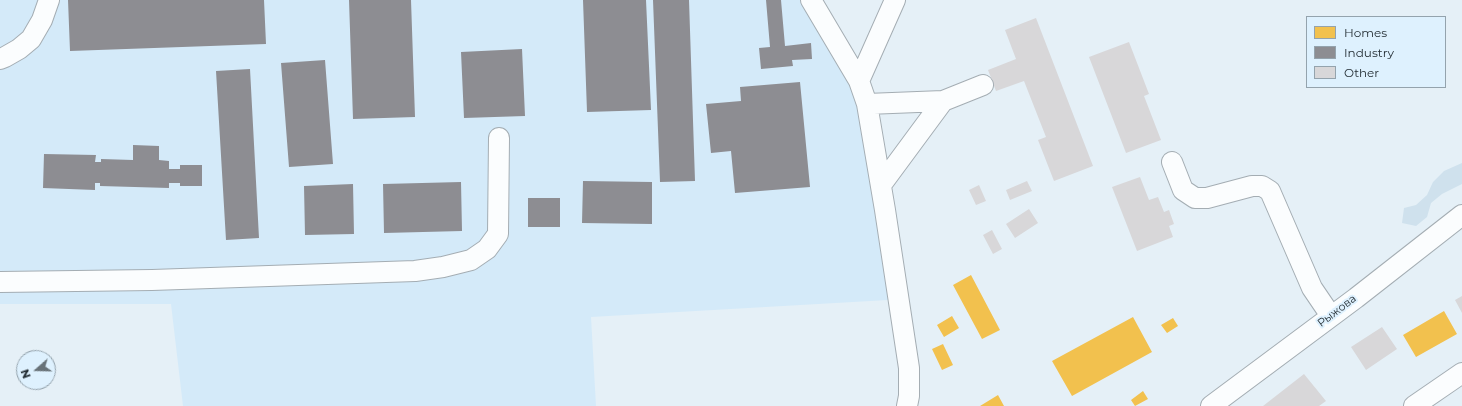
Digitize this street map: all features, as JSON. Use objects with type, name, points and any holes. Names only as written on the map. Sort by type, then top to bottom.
[{"type":"street","points":[[0,59],[19,49],[31,39],[42,20],[49,0]]},
{"type":"street","points":[[811,0],[859,81],[867,104],[909,368],[909,396],[907,406]]},
{"type":"street","points":[[859,81],[895,0]]},
{"type":"street","points":[[867,104],[943,101],[983,85]]},
{"type":"street","points":[[881,185],[943,101]]},
{"type":"street","points":[[0,282],[160,280],[415,271],[443,267],[471,260],[487,249],[498,234],[499,138]]},
{"type":"street","points":[[1172,162],[1183,190],[1195,198],[1207,198],[1252,186],[1262,186],[1270,191],[1312,288],[1331,316]]},
{"type":"street","name":"Рыжова","points":[[1211,406],[1462,216]]},
{"type":"street","points":[[1414,406],[1462,373]]},
{"type":"shaded area","points":[[0,0],[804,0],[852,84],[859,107],[888,300],[591,317],[596,406],[183,406],[171,304],[0,304]]},
{"type":"shaded area","points":[[1462,163],[1462,184],[1442,194],[1431,203],[1427,217],[1416,226],[1402,223],[1404,208],[1416,205],[1427,195],[1433,182],[1444,171]]},
{"type":"building: Homes","points":[[971,275],[1000,330],[982,339],[953,285]]},
{"type":"building: Homes","points":[[1444,311],[1457,334],[1416,357],[1403,335]]},
{"type":"building: Homes","points":[[952,316],[959,328],[944,337],[937,325]]},
{"type":"building: Homes","points":[[1133,317],[1152,352],[1072,396],[1052,361]]},
{"type":"building: Homes","points":[[1173,318],[1178,326],[1167,333],[1161,325]]},
{"type":"building: Homes","points":[[943,344],[953,365],[942,370],[932,349]]},
{"type":"building: Homes","points":[[1143,391],[1148,399],[1135,406],[1131,400]]},
{"type":"building: Homes","points":[[998,395],[1004,406],[980,406]]},
{"type":"building: Industry","points":[[68,0],[264,0],[266,44],[70,51]]},
{"type":"building: Industry","points":[[349,0],[411,0],[415,117],[353,119]]},
{"type":"building: Industry","points":[[583,0],[646,0],[651,110],[587,112]]},
{"type":"building: Industry","points":[[653,0],[689,0],[695,181],[660,182]]},
{"type":"building: Industry","points":[[766,0],[781,0],[785,46],[811,43],[812,59],[792,60],[793,66],[761,69],[759,48],[770,47]]},
{"type":"building: Industry","points":[[522,49],[525,116],[464,118],[461,52]]},
{"type":"building: Industry","points":[[325,60],[333,164],[289,167],[281,63]]},
{"type":"building: Industry","points":[[250,69],[259,238],[226,240],[216,71]]},
{"type":"building: Industry","points":[[800,82],[810,187],[735,193],[731,151],[711,153],[706,104],[741,101],[740,87]]},
{"type":"building: Industry","points":[[133,145],[159,146],[159,160],[169,161],[169,169],[180,169],[180,165],[202,165],[202,186],[180,186],[180,183],[169,183],[169,188],[100,186],[100,183],[95,183],[95,190],[43,188],[44,154],[96,155],[95,162],[101,162],[101,159],[133,160]]},
{"type":"building: Industry","points":[[583,181],[652,182],[652,224],[582,223]]},
{"type":"building: Industry","points":[[461,182],[462,231],[384,233],[383,184]]},
{"type":"building: Industry","points":[[353,184],[354,234],[305,235],[304,186]]},
{"type":"building: Industry","points":[[528,198],[560,198],[560,227],[528,227]]},
{"type":"building: Other","points":[[1036,18],[1093,166],[1054,181],[1038,140],[1046,137],[1024,81],[996,91],[988,70],[1016,59],[1005,30]]},
{"type":"building: Other","points":[[1129,42],[1149,94],[1144,96],[1161,140],[1126,153],[1089,57]]},
{"type":"building: Other","points":[[1140,177],[1149,200],[1158,197],[1164,212],[1169,210],[1174,224],[1169,226],[1173,237],[1137,251],[1112,187]]},
{"type":"building: Other","points":[[1027,181],[1032,191],[1010,200],[1006,190]]},
{"type":"building: Other","points":[[979,185],[986,201],[976,205],[969,190]]},
{"type":"building: Other","points":[[1029,209],[1038,223],[1015,238],[1006,224]]},
{"type":"building: Other","points":[[992,230],[1002,249],[993,254],[983,235]]},
{"type":"building: Other","points":[[1462,296],[1462,313],[1455,300]]},
{"type":"building: Other","points":[[1382,327],[1397,349],[1366,370],[1351,347]]},
{"type":"building: Other","points":[[1304,374],[1326,401],[1319,406],[1263,406]]}]
